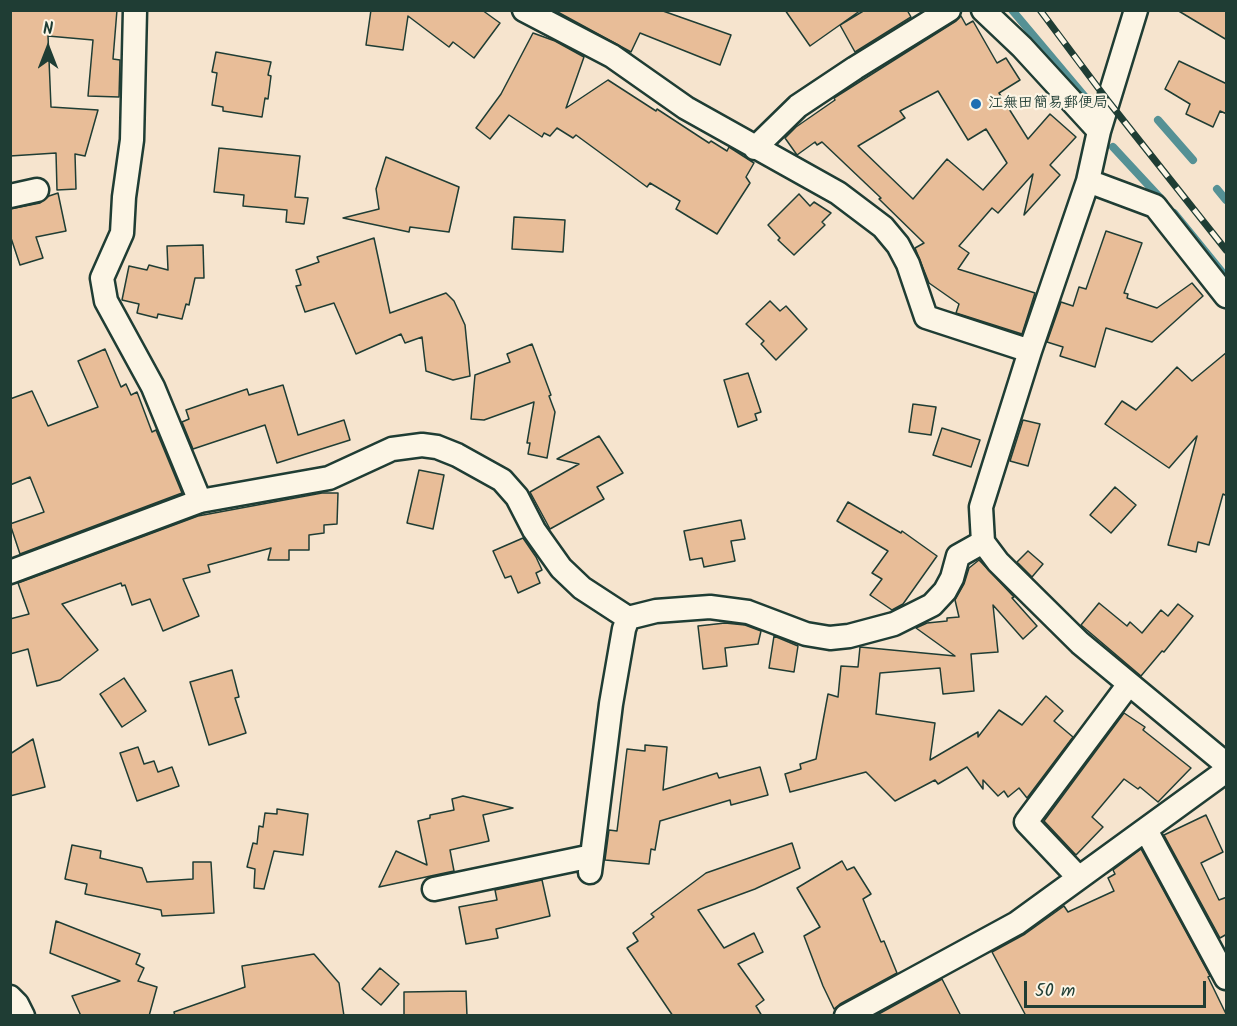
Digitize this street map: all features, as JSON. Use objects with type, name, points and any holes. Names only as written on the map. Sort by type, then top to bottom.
[{"type":"street","points":[[135,10],[132,140],[124,197],[122,233],[102,278],[106,301],[153,387],[200,501]]},
{"type":"street","points":[[524,10],[554,18],[686,108],[838,193],[883,227],[898,245],[908,264],[926,317],[1030,351]]},
{"type":"street","points":[[755,148],[798,106],[949,10]]},
{"type":"street","points":[[983,10],[1022,48],[1099,131]]},
{"type":"street","points":[[1136,10],[1099,131],[1088,181],[1030,351],[981,507],[983,542],[998,562],[1080,643],[1227,764]]},
{"type":"street","points":[[1088,181],[1155,206],[1227,296]]},
{"type":"street","points":[[10,196],[37,190]]},
{"type":"street","points":[[10,572],[200,501],[329,478],[392,449],[422,445],[437,447],[457,455],[502,480],[517,497],[534,530],[561,568],[582,588],[628,618],[682,608],[722,608],[748,612],[806,634],[830,638],[849,636],[894,624],[932,605],[945,591],[952,578],[958,556],[983,542]]},
{"type":"street","points":[[434,889],[591,864],[611,704],[628,618]]},
{"type":"street","points":[[1079,878],[1026,822],[1129,684]]},
{"type":"street","points":[[846,1016],[1017,923],[1227,771]]},
{"type":"street","points":[[1146,830],[1227,978]]},
{"type":"street","points":[[10,997],[17,1004],[23,1016]]},
{"type":"building","points":[[10,10],[117,10],[113,59],[120,60],[119,97],[88,96],[93,40],[48,36],[51,107],[98,110],[85,156],[75,154],[76,189],[57,190],[56,153],[10,156]]},
{"type":"building","points":[[371,10],[482,10],[500,23],[474,58],[453,42],[449,47],[408,16],[403,50],[366,45]]},
{"type":"building","points":[[554,10],[663,11],[731,35],[720,65],[640,33],[631,52]]},
{"type":"building","points":[[785,10],[861,10],[810,46]]},
{"type":"building","points":[[865,10],[907,10],[911,17],[855,52],[840,25]]},
{"type":"building","points":[[1177,10],[1227,10],[1227,40]]},
{"type":"building","points":[[961,16],[966,25],[973,21],[997,63],[1006,58],[1020,80],[999,93],[1028,139],[1050,114],[1076,137],[1050,165],[1060,175],[1024,215],[1033,174],[998,213],[992,208],[959,246],[969,253],[958,269],[1035,293],[1022,334],[956,313],[959,304],[929,283],[915,248],[924,243],[879,199],[881,198],[822,142],[817,145],[815,142],[797,155],[785,138],[796,127],[835,100],[834,98]],"holes":[[[938,91],[968,140],[986,129],[1007,163],[983,190],[947,159],[913,199],[858,146],[905,118],[900,111]]]},
{"type":"building","points":[[533,33],[555,41],[584,57],[566,108],[608,80],[709,143],[711,141],[727,151],[729,147],[754,163],[746,177],[750,183],[717,234],[676,209],[680,201],[650,183],[647,187],[576,135],[573,138],[557,128],[550,136],[544,133],[542,137],[509,115],[490,139],[476,128],[501,94]]},
{"type":"building","points":[[216,52],[271,62],[268,75],[271,76],[268,99],[265,98],[262,117],[223,111],[223,107],[212,105],[217,73],[212,72]]},
{"type":"building","points":[[1179,61],[1227,84],[1227,114],[1220,111],[1213,127],[1186,114],[1190,104],[1165,89]]},
{"type":"building","points":[[219,148],[300,156],[295,197],[308,198],[304,224],[286,222],[287,210],[243,206],[244,195],[214,192]]},
{"type":"building","points":[[386,157],[459,187],[449,232],[410,227],[409,232],[343,218],[379,209],[376,189]]},
{"type":"building","points":[[58,193],[66,231],[36,237],[43,258],[20,265],[10,235],[10,209],[40,203]]},
{"type":"building","points":[[799,194],[810,206],[814,202],[831,213],[822,222],[825,225],[794,255],[778,240],[780,238],[768,225]]},
{"type":"building","points":[[514,217],[565,220],[563,252],[512,249]]},
{"type":"building","points":[[1106,231],[1142,243],[1124,293],[1128,294],[1127,298],[1157,308],[1192,283],[1203,296],[1152,342],[1106,328],[1095,367],[1060,356],[1063,347],[1047,342],[1061,302],[1073,306],[1079,287],[1086,289]]},
{"type":"building","points":[[374,238],[390,313],[446,293],[454,301],[465,325],[470,376],[453,380],[426,371],[422,337],[405,343],[401,334],[356,354],[334,303],[305,312],[296,286],[301,285],[296,270],[319,262],[317,257]]},
{"type":"building","points":[[203,245],[204,278],[195,278],[189,305],[186,304],[182,319],[158,314],[157,318],[137,313],[139,304],[122,300],[129,266],[147,270],[149,265],[168,270],[167,246]]},
{"type":"building","points":[[770,301],[780,311],[786,306],[807,329],[776,360],[761,344],[764,341],[746,324]]},
{"type":"building","points":[[532,344],[555,412],[547,458],[528,454],[530,443],[527,443],[534,402],[484,420],[471,419],[475,375],[510,362],[507,354]]},
{"type":"building","points":[[105,349],[121,387],[126,384],[131,395],[137,392],[152,432],[156,430],[182,493],[20,554],[10,524],[44,512],[30,477],[10,485],[10,399],[32,391],[48,426],[98,407],[78,361]]},
{"type":"building","points":[[1227,352],[1227,496],[1223,494],[1209,545],[1198,542],[1196,552],[1168,545],[1197,436],[1169,468],[1105,424],[1122,401],[1136,410],[1177,367],[1192,381]]},
{"type":"building","points":[[748,373],[761,412],[755,414],[757,420],[738,427],[724,380]]},
{"type":"building","points":[[283,385],[298,435],[344,420],[350,440],[277,463],[265,425],[193,449],[182,422],[189,419],[186,410],[247,389],[249,395]]},
{"type":"building","points":[[913,404],[936,407],[931,435],[909,432]]},
{"type":"building","points":[[1023,420],[1040,424],[1028,466],[1010,461]]},
{"type":"building","points":[[942,428],[980,440],[971,467],[933,455]]},
{"type":"building","points":[[599,436],[623,473],[597,487],[604,499],[550,529],[530,492],[579,464],[557,459]]},
{"type":"building","points":[[419,470],[444,475],[433,529],[407,523]]},
{"type":"building","points":[[1115,487],[1136,505],[1111,533],[1090,515]]},
{"type":"building","points":[[322,493],[338,493],[337,524],[324,525],[324,533],[309,535],[309,550],[289,550],[289,560],[268,560],[271,548],[208,565],[210,572],[183,579],[199,616],[163,631],[150,599],[132,605],[125,585],[122,586],[121,583],[62,604],[98,650],[60,680],[37,686],[28,649],[10,654],[10,619],[29,614],[18,583],[198,516]]},
{"type":"building","points":[[848,502],[901,533],[902,531],[937,556],[903,604],[892,610],[870,595],[882,579],[872,573],[888,551],[837,521]]},
{"type":"building","points":[[741,520],[745,539],[731,541],[735,561],[704,567],[702,558],[690,560],[684,531]]},
{"type":"building","points":[[523,538],[542,570],[536,573],[540,583],[518,593],[511,576],[505,578],[493,551]]},
{"type":"building","points":[[1028,551],[1043,564],[1032,577],[1017,562]]},
{"type":"building","points":[[979,560],[1014,597],[1012,598],[1037,626],[1023,639],[993,605],[998,652],[971,654],[974,691],[943,694],[940,668],[880,673],[876,714],[935,723],[930,760],[978,732],[978,737],[999,710],[1022,725],[1046,696],[1063,711],[1054,721],[1073,737],[1027,798],[1019,788],[1008,797],[1004,791],[998,796],[983,780],[983,789],[967,767],[938,784],[935,780],[895,801],[866,772],[790,792],[785,774],[801,769],[800,764],[816,759],[828,694],[838,697],[841,666],[858,667],[860,647],[955,656],[916,628],[927,623],[959,617],[955,600],[964,584],[969,568]]},
{"type":"building","points":[[1099,603],[1127,626],[1130,622],[1142,633],[1161,610],[1168,616],[1178,604],[1193,616],[1141,676],[1081,625]]},
{"type":"building","points":[[725,623],[745,625],[761,631],[758,644],[725,648],[727,666],[703,669],[698,626]]},
{"type":"building","points":[[774,636],[798,646],[794,672],[769,668]]},
{"type":"building","points":[[232,670],[239,697],[235,698],[246,733],[209,745],[190,682]]},
{"type":"building","points":[[124,678],[146,711],[122,727],[100,694]]},
{"type":"building","points":[[1124,713],[1145,727],[1143,730],[1191,768],[1158,802],[1140,787],[1138,789],[1124,779],[1092,817],[1103,827],[1076,855],[1044,821]]},
{"type":"building","points":[[33,739],[45,787],[10,796],[10,754]]},
{"type":"building","points":[[645,745],[667,747],[663,790],[717,773],[719,778],[760,767],[768,795],[731,805],[730,800],[660,821],[655,850],[651,849],[649,864],[605,860],[609,830],[617,831],[627,749],[645,751]]},
{"type":"building","points":[[138,747],[144,764],[154,761],[158,772],[172,767],[179,786],[137,801],[120,753]]},
{"type":"building","points":[[463,796],[513,808],[483,815],[489,841],[450,850],[454,871],[379,887],[396,851],[427,865],[418,821],[430,818],[430,815],[454,810],[452,799]]},
{"type":"building","points":[[277,809],[308,814],[303,855],[274,851],[264,889],[254,888],[255,869],[247,867],[253,843],[257,844],[259,826],[263,827],[265,813],[277,814]]},
{"type":"building","points":[[1206,815],[1223,852],[1201,863],[1219,900],[1227,897],[1227,934],[1220,938],[1164,835]]},
{"type":"building","points":[[792,843],[800,868],[755,889],[698,910],[724,948],[754,933],[763,952],[738,964],[764,1000],[756,1006],[762,1016],[673,1016],[627,948],[638,941],[633,933],[654,917],[651,914],[706,873]]},
{"type":"building","points":[[72,845],[101,851],[100,858],[142,868],[147,882],[193,879],[193,862],[211,862],[214,913],[162,916],[161,910],[85,894],[87,884],[65,879]]},
{"type":"building","points":[[1141,849],[1210,976],[1208,977],[1227,1016],[1026,1016],[992,952],[1025,934],[1064,906],[1068,912],[1114,891],[1108,878],[1115,874],[1113,870]]},
{"type":"building","points":[[842,861],[847,870],[854,867],[871,894],[863,899],[897,973],[834,1009],[804,936],[820,927],[797,888]]},
{"type":"building","points":[[542,880],[550,916],[496,929],[498,938],[466,944],[459,907],[497,900],[495,890]]},
{"type":"building","points":[[56,921],[140,954],[136,964],[144,968],[138,981],[157,987],[149,1016],[81,1016],[72,996],[120,981],[50,953]]},
{"type":"building","points":[[314,954],[339,983],[344,1016],[175,1016],[174,1012],[245,987],[242,966]]},
{"type":"building","points":[[380,968],[399,984],[381,1005],[362,989]]},
{"type":"building","points":[[942,979],[961,1016],[875,1016]]},
{"type":"building","points":[[466,991],[467,1016],[404,1016],[404,992]]},
{"type":"waterway","points":[[1012,10],[1086,98]]},
{"type":"waterway","points":[[1158,120],[1193,160]]},
{"type":"waterway","points":[[1113,147],[1164,202]]},
{"type":"waterway","points":[[1217,189],[1226,200]]},
{"type":"waterway","points":[[1174,213],[1226,277]]},
{"type":"railway","points":[[1040,10],[1108,101],[1226,250]]},
{"type":"place","name":"江無田簡易郵便局","points":[[976,104]]}]
